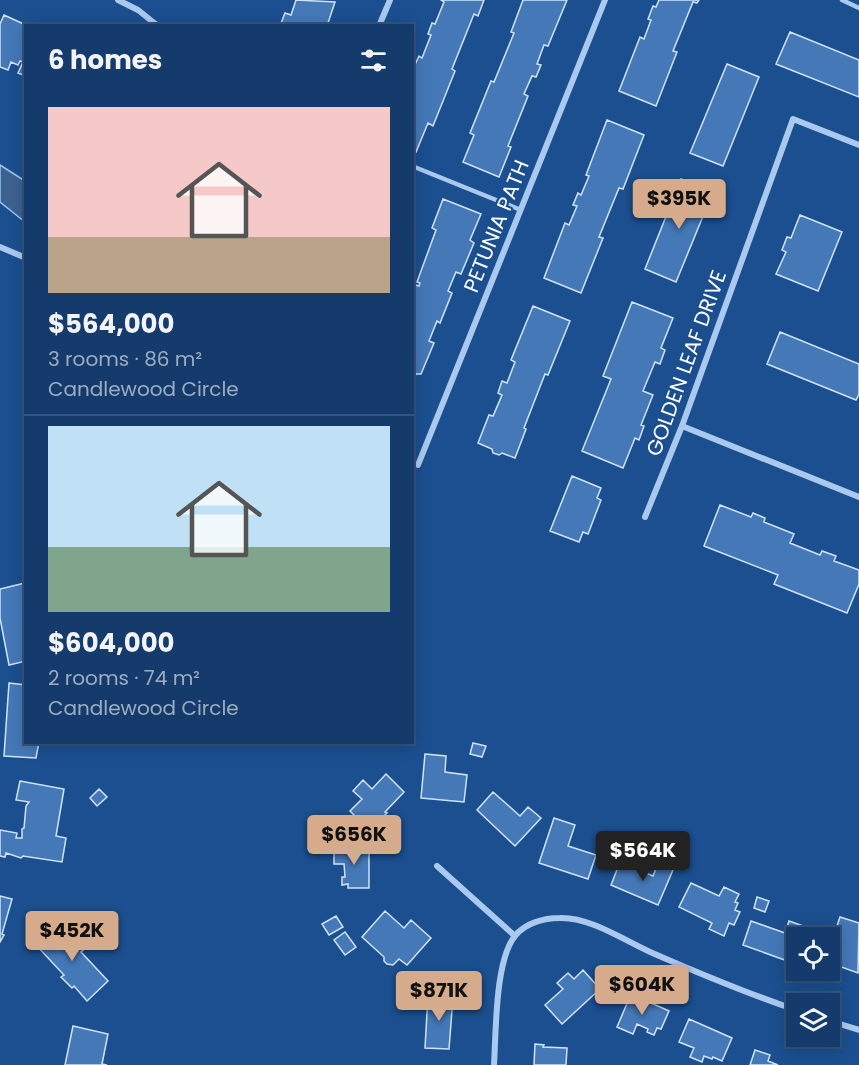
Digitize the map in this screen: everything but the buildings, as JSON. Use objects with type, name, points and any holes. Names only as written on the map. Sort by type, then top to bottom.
[{"type":"street","points":[[118,0],[138,10],[156,24]]},
{"type":"street","points":[[381,24],[390,0]]},
{"type":"street","name":"PETUNIA PATH","points":[[418,465],[605,0]]},
{"type":"street","name":"GOLDEN LEAF DRIVE","points":[[645,517],[682,426],[794,119],[859,145]]},
{"type":"street","points":[[0,247],[24,257]]},
{"type":"street","points":[[682,426],[859,497]]},
{"type":"street","points":[[437,866],[514,936]]},
{"type":"street","points":[[494,1065],[500,979],[505,955],[514,936],[534,921],[561,918],[585,922],[727,985],[786,1006]]},
{"type":"street","points":[[840,1024],[859,1030]]},
{"type":"lane","points":[[842,0],[859,8]]},
{"type":"lane","points":[[414,167],[521,210]]},
{"type":"water","points":[[0,165],[24,180],[24,221],[0,202]]}]
